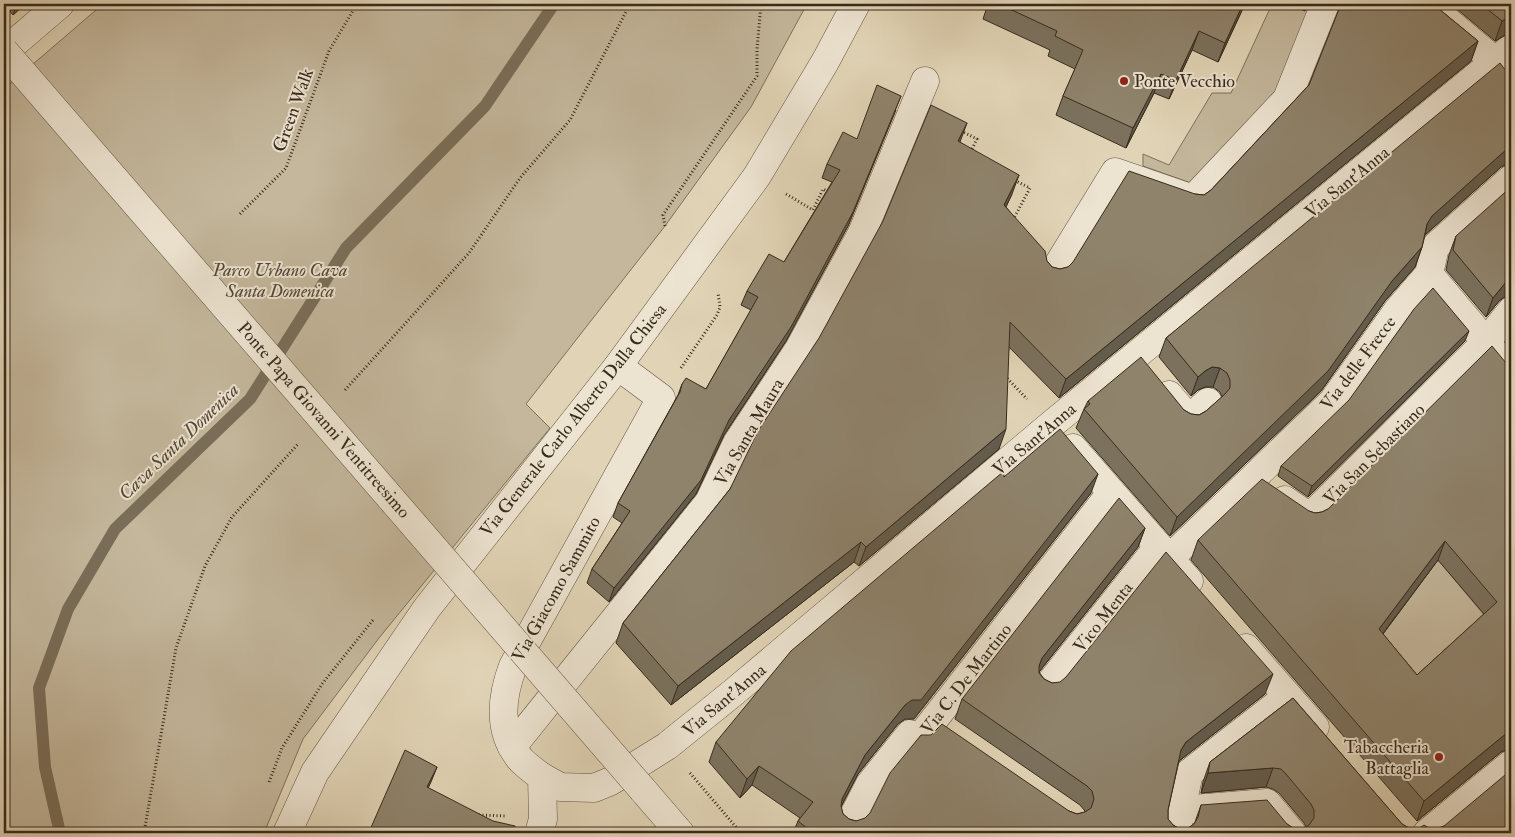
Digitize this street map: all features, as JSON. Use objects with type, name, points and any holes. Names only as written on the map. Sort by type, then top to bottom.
[{"type":"street","points":[[4,52],[60,4]]},
{"type":"street","name":"Via Generale Carlo Alberto Dalla Chiesa","points":[[287,833],[315,772],[427,608],[618,366],[757,176],[825,62],[856,4]]},
{"type":"street","points":[[1052,273],[1115,172],[1193,199],[1287,99],[1325,4]]},
{"type":"street","points":[[1428,4],[1506,63]]},
{"type":"street","name":"Ponte Papa Giovanni Ventitreesimo","points":[[4,52],[680,833]]},
{"type":"street","name":"Via Sant'Anna","points":[[542,777],[560,787],[594,788],[611,780],[667,746],[734,692],[1136,354],[1506,63]]},
{"type":"street","name":"Via Santa Maura","points":[[512,746],[708,502],[738,443],[799,349],[862,233],[925,81]]},
{"type":"street","points":[[1511,179],[1434,247],[1430,274],[1511,373]]},
{"type":"street","name":"Via delle Frecce","points":[[1164,553],[1253,478],[1333,401],[1398,310],[1430,274]]},
{"type":"street","points":[[1486,342],[1511,311]]},
{"type":"street","name":"Via San Sebastiano","points":[[1253,478],[1310,517],[1486,342]]},
{"type":"street","points":[[1136,354],[1189,418],[1208,402]]},
{"type":"street","points":[[618,366],[661,398]]},
{"type":"street","name":"Via Giacomo Sammito","points":[[542,777],[522,760],[508,737],[502,710],[506,683],[513,666],[661,398]]},
{"type":"street","points":[[1052,424],[1207,602]]},
{"type":"street","name":"Via C. De Martino","points":[[849,825],[870,784],[930,730],[1111,493]]},
{"type":"street","name":"Vico Menta","points":[[1047,688],[1164,553]]},
{"type":"street","points":[[1232,631],[1332,747]]},
{"type":"street","points":[[1288,696],[1189,773],[1178,822],[1267,802],[1292,833]]},
{"type":"street","points":[[1427,833],[1511,764]]},
{"type":"street","points":[[541,826],[542,777]]},
{"type":"path","name":"Green Walk","points":[[240,214],[286,168],[329,51],[357,4]]},
{"type":"path","points":[[665,226],[663,215],[757,76],[761,4]]},
{"type":"path","points":[[914,106],[977,139],[968,156]]},
{"type":"path","points":[[757,176],[813,210],[823,189],[832,194]]},
{"type":"path","points":[[1011,225],[1030,188],[1012,179]]},
{"type":"path","points":[[661,398],[717,315],[720,307],[718,293]]},
{"type":"path","points":[[1003,374],[1052,424]]},
{"type":"path","points":[[667,746],[741,833]]},
{"type":"path","points":[[472,814],[541,826]]},
{"type":"green space","name":"Parco Urbano Cava Santa Domenica","points":[[103,4],[807,4],[751,107],[665,226],[526,404],[550,428],[379,638],[303,739],[264,833],[4,833],[4,89]]},
{"type":"green space","points":[[1272,4],[1289,4],[1296,7],[1298,4],[1313,4],[1276,95],[1191,183],[1143,166],[1143,154],[1169,165],[1212,93],[1231,93]]},
{"type":"green space","points":[[1438,560],[1490,622],[1410,694],[1372,649]]},
{"type":"building","name":"Ponte Vecchio","points":[[999,4],[1243,4],[1225,43],[1199,31],[1176,80],[1161,74],[1133,128],[1063,96],[1083,50],[1055,36],[1057,31]]},
{"type":"building","points":[[1341,4],[1433,4],[1478,41],[1066,379],[1010,322],[1006,429],[866,547],[861,542],[678,686],[623,623],[730,489],[758,431],[819,338],[883,221],[931,105],[967,123],[958,141],[1019,175],[1004,205],[1045,251],[1047,261],[1052,267],[1060,269],[1068,267],[1073,262],[1129,171],[1195,194],[1204,195],[1211,190],[1309,85]]},
{"type":"building","points":[[1481,4],[1511,4],[1511,16],[1502,21]]},
{"type":"building","points":[[1500,63],[1511,74],[1511,146],[1432,216],[1427,224],[1422,247],[1392,281],[1328,371],[1177,517],[1084,409],[1090,404],[1088,401],[1141,357],[1184,410],[1191,414],[1199,415],[1206,411],[1230,388],[1230,380],[1227,373],[1220,368],[1212,367],[1198,377],[1166,338]]},
{"type":"building","points":[[877,85],[901,96],[853,212],[791,327],[729,420],[701,480],[614,588],[592,569],[630,511],[618,503],[686,378],[706,389],[758,297],[747,291],[769,254],[784,262],[840,170],[827,164],[843,132],[857,139]]},
{"type":"building","points":[[1511,187],[1511,278],[1493,298],[1453,250],[1456,236]]},
{"type":"building","points":[[1433,288],[1469,331],[1312,486],[1281,466],[1349,400],[1414,309]]},
{"type":"building","points":[[1492,346],[1511,367],[1511,731],[1424,801],[1198,540],[1262,479],[1309,511],[1315,513],[1328,509]],"holes":[[[1445,541],[1497,602],[1417,675],[1379,629]]]},
{"type":"building","points":[[1060,429],[1098,474],[921,700],[912,700],[905,705],[865,755],[842,799],[843,814],[849,819],[856,821],[865,818],[870,813],[890,773],[921,735],[931,735],[942,724],[1069,811],[1077,814],[1091,808],[1094,799],[1092,791],[1087,786],[962,699],[1119,498],[1145,528],[1042,658],[1039,673],[1044,679],[1052,683],[1060,682],[1066,677],[1166,552],[1273,674],[1186,742],[1181,750],[1168,810],[1168,819],[1173,825],[1180,829],[1188,828],[1194,824],[1201,805],[1267,800],[1287,824],[1293,828],[1302,829],[1309,825],[1314,818],[1314,810],[1311,804],[1281,769],[1208,773],[1210,762],[1293,698],[1402,824],[1409,828],[1418,829],[1424,825],[1436,829],[1444,826],[1511,770],[1511,833],[813,833],[798,821],[813,802],[759,766],[747,779],[716,742],[791,651],[1004,471],[1004,477]]},
{"type":"building","points":[[405,750],[437,767],[427,787],[493,821],[515,826],[516,833],[360,833],[362,829],[369,832]]},
{"type":"waterway","name":"Cava Santa Domenica","points":[[60,833],[45,767],[39,688],[68,609],[115,529],[250,399],[346,248],[485,106],[554,4]]},
{"type":"place","name":"Ponte Vecchio","points":[[1124,81]]},
{"type":"place","name":"Tabaccheria Battaglia","points":[[1439,757]]}]
